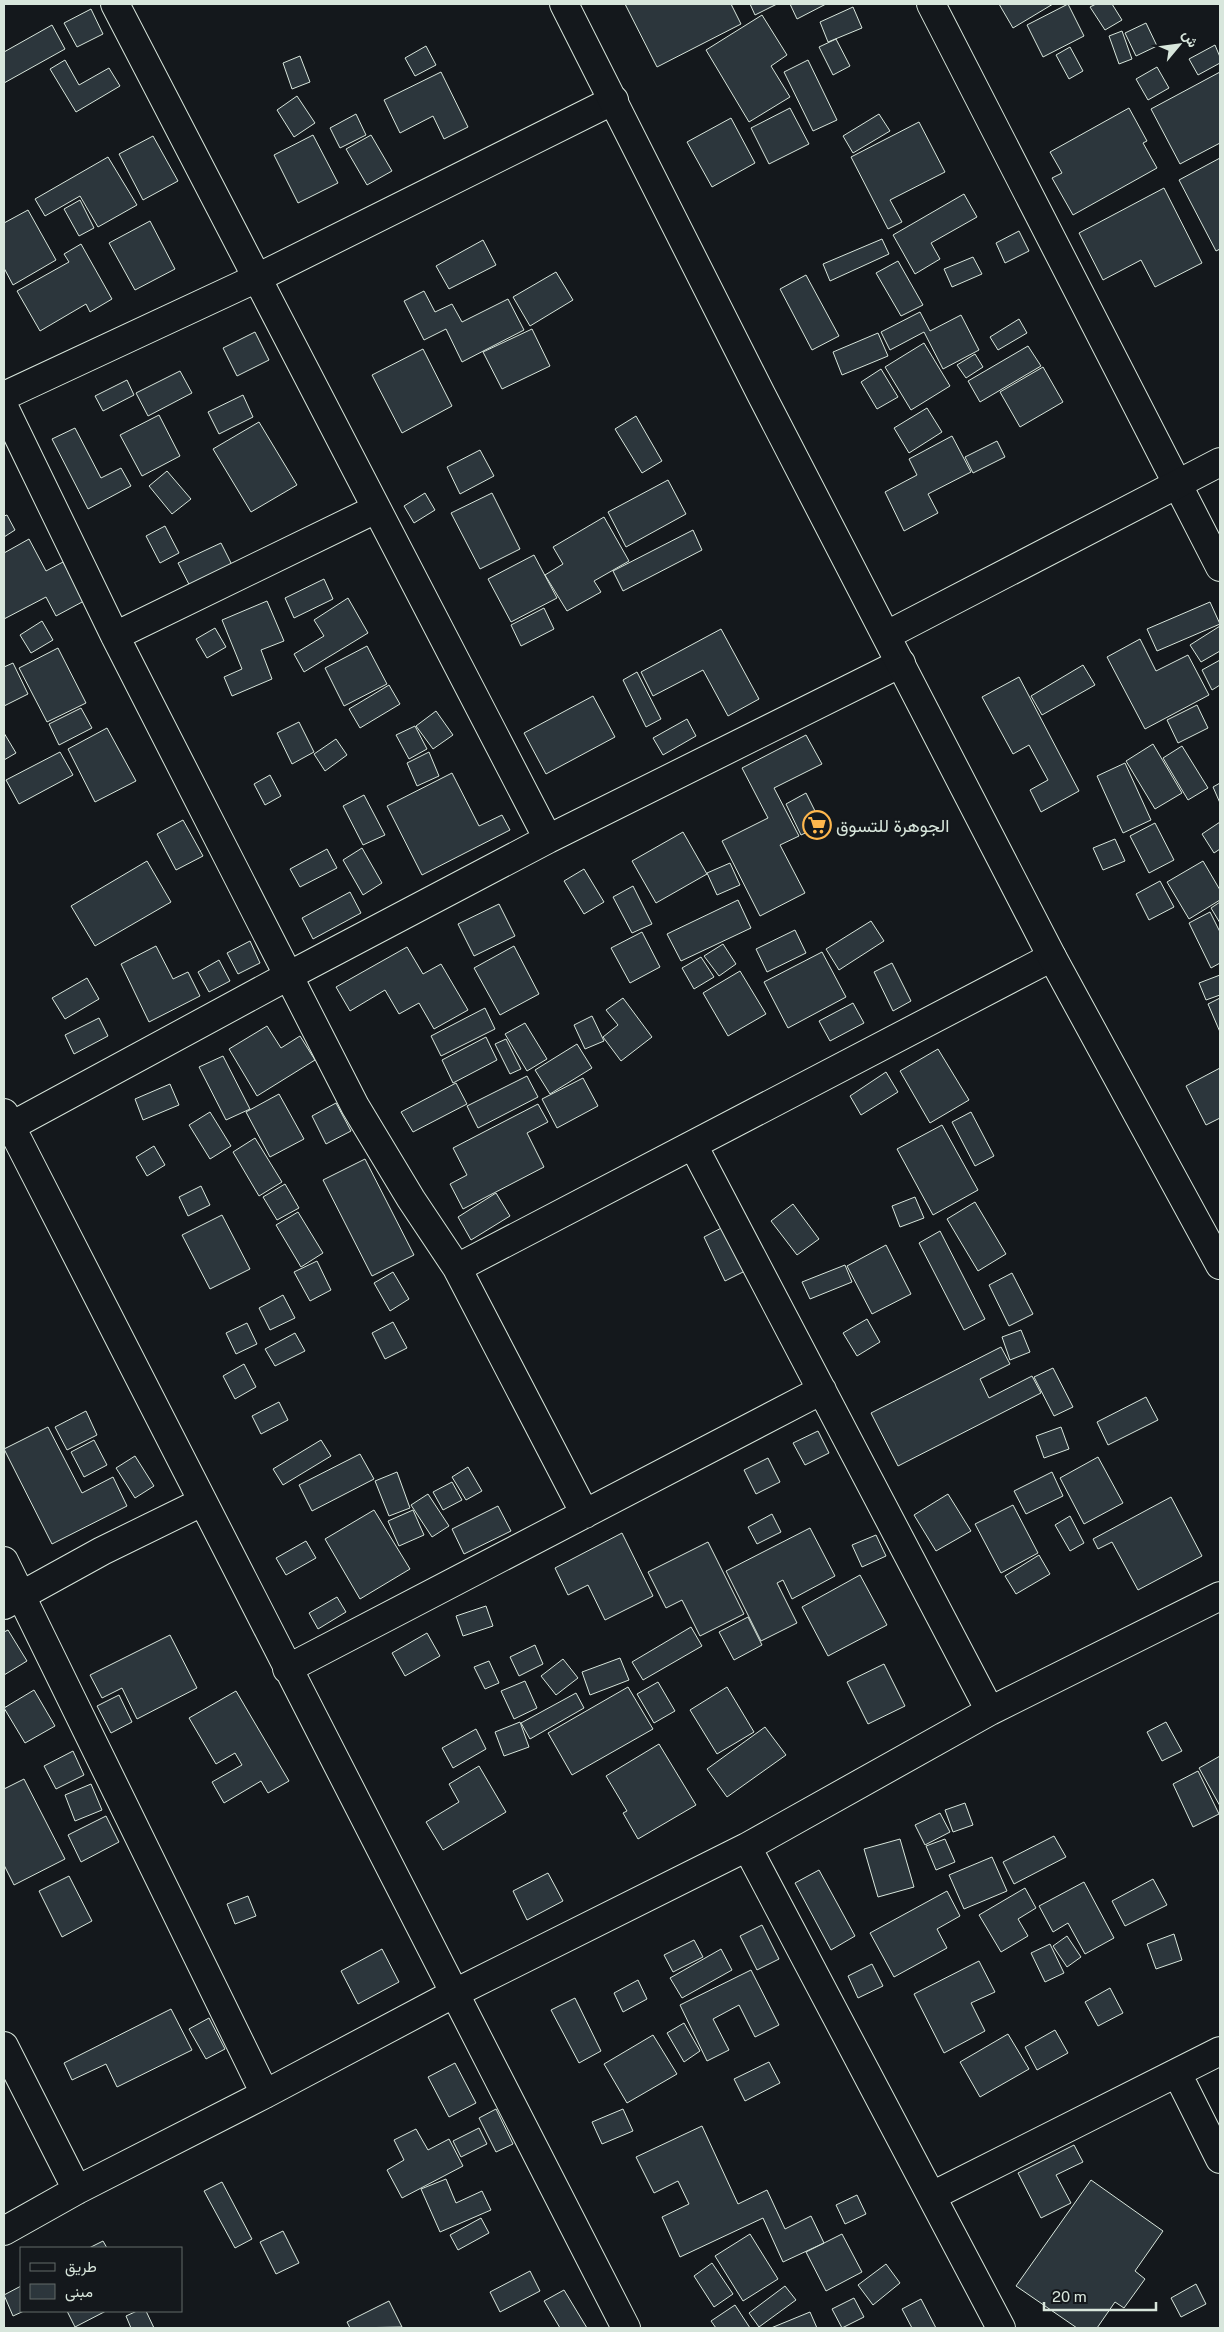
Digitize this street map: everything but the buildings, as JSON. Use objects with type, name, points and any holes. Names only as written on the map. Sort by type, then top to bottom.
[{"type":"street","points":[[114,4],[548,839]]},
{"type":"street","points":[[564,4],[761,394],[1052,957],[1220,1265]]},
{"type":"street","points":[[931,4],[1220,568]]},
{"type":"street","points":[[4,396],[257,278],[614,100]]},
{"type":"street","points":[[4,407],[115,636],[356,1106],[412,1199],[457,1268],[585,1514]]},
{"type":"street","points":[[887,635],[1220,462]]},
{"type":"street","points":[[115,636],[376,509]]},
{"type":"street","points":[[626,2328],[6,1123],[548,839],[901,662]]},
{"type":"street","points":[[457,1268],[1052,957]]},
{"type":"street","points":[[694,1145],[990,1711]]},
{"type":"street","points":[[288,1669],[822,1390]]},
{"type":"street","points":[[12,1600],[202,1502]]},
{"type":"street","points":[[4,1561],[12,1600],[265,2094]]},
{"type":"street","points":[[4,2231],[77,2190],[265,2094],[455,1993],[747,1847],[990,1711],[1220,1596]]},
{"type":"street","points":[[747,1847],[1001,2328]]},
{"type":"street","points":[[4,2046],[77,2190]]},
{"type":"street","points":[[932,2196],[1220,2051]]},
{"type":"street","points":[[1177,2074],[1220,2159]]},
{"type":"place","name":"الجوهرة للتسوق","points":[[817,825]]}]
